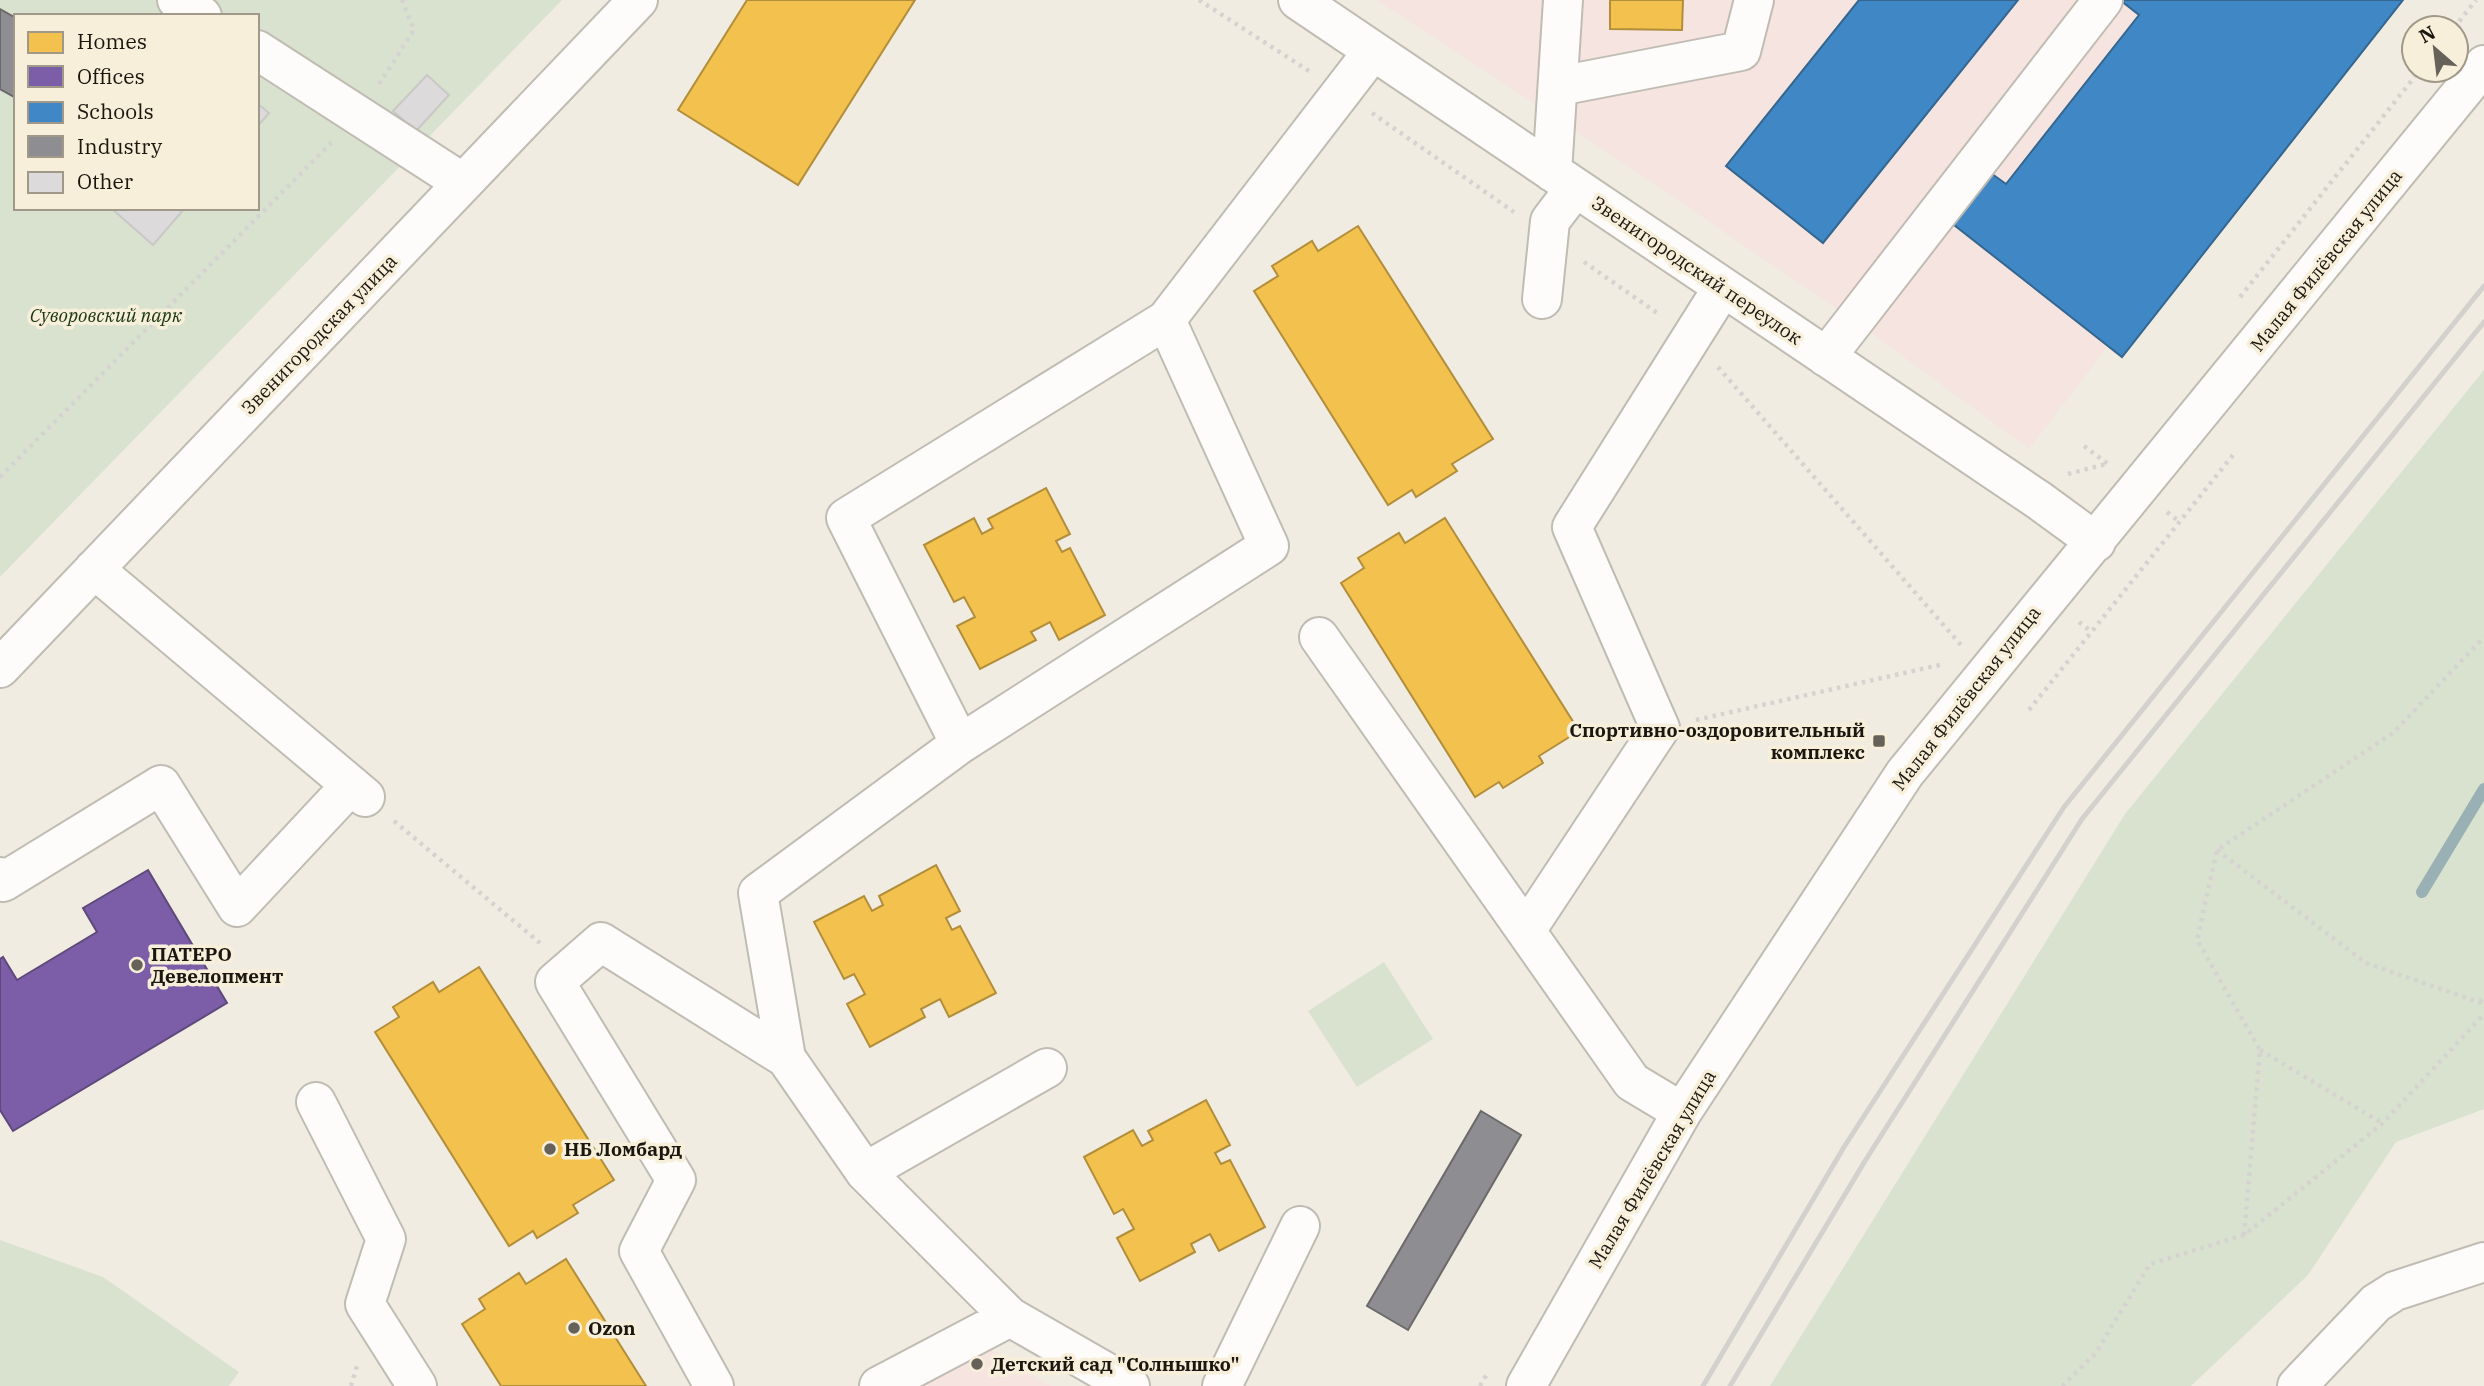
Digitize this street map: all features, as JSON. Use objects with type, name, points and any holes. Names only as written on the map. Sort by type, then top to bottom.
[{"type":"street","points":[[177,0],[199,14]]},
{"type":"street","name":"Звенигородская улица","points":[[0,668],[638,0]]},
{"type":"street","name":"Звенигородский переулок","points":[[1298,0],[2048,506],[2096,542]]},
{"type":"street","points":[[1542,299],[1550,221],[1564,180],[1559,86],[1563,0]]},
{"type":"street","points":[[1559,86],[1741,51],[1754,0]]},
{"type":"street","points":[[1826,357],[2104,0]]},
{"type":"street","points":[[259,51],[463,183]]},
{"type":"street","points":[[960,744],[846,518],[1166,320],[1373,51]]},
{"type":"street","name":"Малая Филёвская улица","points":[[1526,1386],[1682,1112],[1905,773],[2484,65]]},
{"type":"street","points":[[1527,929],[1660,728],[1572,527],[1723,287]]},
{"type":"street","points":[[786,1058],[758,893],[960,744],[1269,546],[1166,320]]},
{"type":"street","points":[[0,877],[4,882],[161,785],[237,907],[358,791],[94,569]]},
{"type":"street","points":[[1319,637],[1527,929],[1632,1082],[1682,1112]]},
{"type":"street","points":[[714,1386],[639,1251],[676,1180],[555,982],[601,942],[786,1058],[865,1172],[1010,1317],[1130,1386]]},
{"type":"street","points":[[865,1172],[1047,1068]]},
{"type":"street","points":[[317,1102],[386,1239],[365,1304],[416,1386]]},
{"type":"street","points":[[1222,1386],[1300,1226]]},
{"type":"street","points":[[2297,1386],[2376,1303],[2395,1291],[2484,1262]]},
{"type":"street","points":[[879,1386],[1010,1317]]},
{"type":"path","points":[[0,477],[359,114],[414,30],[402,0]]},
{"type":"path","points":[[1199,0],[1342,92],[1692,337],[1962,646]]},
{"type":"path","points":[[2465,14],[2476,0]]},
{"type":"path","points":[[2084,446],[2107,463]]},
{"type":"path","points":[[2029,710],[2233,454]]},
{"type":"path","points":[[2382,1123],[2260,1050],[2197,940],[2217,850],[2393,733],[2484,637]]},
{"type":"path","points":[[1660,728],[1948,663]]},
{"type":"path","points":[[358,791],[570,968]]},
{"type":"path","points":[[2217,850],[2366,963],[2482,1003],[2484,995]]},
{"type":"path","points":[[2062,1386],[2095,1354],[2151,1264],[2244,1235],[2382,1123],[2484,1014]]},
{"type":"path","points":[[2244,1235],[2260,1050]]},
{"type":"shaded area","points":[[1376,0],[2403,0],[2122,357],[2108,346],[2029,449],[1852,319],[1558,119]]},
{"type":"shaded area","name":"Детский сад \"Солнышко\"","points":[[980,1342],[1051,1386],[897,1386]]},
{"type":"green space","name":"Суворовский парк","points":[[0,0],[562,0],[0,577]]},
{"type":"green space","points":[[2484,370],[2484,1109],[2396,1142],[2308,1275],[2191,1386],[1770,1386],[2125,814]]},
{"type":"green space","points":[[1384,962],[1433,1039],[1357,1087],[1308,1011]]},
{"type":"green space","points":[[0,1240],[103,1277],[239,1372],[229,1386],[0,1386]]},
{"type":"building: Homes","points":[[747,0],[915,0],[798,185],[678,110]]},
{"type":"building: Homes","points":[[1610,0],[1683,0],[1682,30],[1610,29]]},
{"type":"building: Homes","points":[[1358,226],[1493,439],[1452,464],[1457,471],[1416,497],[1412,490],[1388,505],[1254,291],[1278,276],[1272,266],[1312,241],[1318,251]]},
{"type":"building: Homes","points":[[1046,488],[1070,534],[1056,541],[1062,552],[1070,548],[1105,615],[1059,640],[1050,622],[1031,632],[1036,640],[980,669],[957,626],[975,617],[964,597],[954,602],[924,545],[974,518],[982,534],[993,528],[988,519]]},
{"type":"building: Homes","points":[[1445,518],[1579,731],[1539,756],[1543,763],[1503,788],[1499,782],[1475,797],[1341,583],[1364,568],[1358,558],[1399,533],[1405,543]]},
{"type":"building: Homes","points":[[936,865],[960,911],[946,918],[952,930],[960,926],[996,993],[949,1017],[940,999],[921,1009],[925,1017],[870,1047],[847,1004],[865,994],[854,974],[844,979],[814,922],[864,896],[872,911],[883,905],[879,896]]},
{"type":"building: Homes","points":[[479,967],[614,1180],[573,1205],[578,1213],[537,1238],[533,1231],[509,1246],[375,1032],[399,1017],[393,1007],[433,982],[439,992]]},
{"type":"building: Homes","points":[[1206,1100],[1230,1145],[1215,1153],[1221,1164],[1230,1160],[1265,1227],[1219,1251],[1210,1234],[1191,1244],[1195,1252],[1140,1281],[1117,1238],[1134,1229],[1123,1209],[1114,1214],[1084,1157],[1133,1130],[1142,1146],[1153,1140],[1148,1131]]},
{"type":"building: Homes","points":[[566,1259],[646,1386],[501,1386],[462,1324],[485,1309],[479,1299],[519,1273],[526,1284]]},
{"type":"building: Offices","points":[[148,870],[227,1003],[13,1131],[0,1110],[0,959],[3,957],[17,980],[97,932],[83,908]]},
{"type":"building: Schools","points":[[1859,0],[2018,0],[1823,243],[1726,166]]},
{"type":"building: Schools","points":[[2120,0],[2403,0],[2122,357],[1949,221],[1988,171],[2006,184],[2139,15]]},
{"type":"building: Industry","points":[[0,9],[14,17],[14,97],[0,89]]},
{"type":"building: Industry","points":[[1481,1111],[1521,1135],[1408,1330],[1367,1306]]},
{"type":"building: Other","points":[[427,75],[449,95],[416,131],[393,111]]},
{"type":"building: Other","points":[[259,105],[269,113],[259,125]]},
{"type":"building: Other","points":[[113,210],[183,210],[153,245]]},
{"type":"waterway","points":[[2422,892],[2484,789]]},
{"type":"railway","points":[[1703,1386],[1844,1147],[2064,807],[2484,286]]},
{"type":"railway","points":[[1730,1386],[1865,1161],[2082,819],[2484,322]]},
{"type":"place","name":"Спортивно-оздоровительный комплекс","points":[[1879,741]]},
{"type":"place","name":"ПАТЕРО Девелопмент","points":[[137,965]]},
{"type":"place","name":"НБ Ломбард","points":[[550,1149]]},
{"type":"place","name":"Ozon","points":[[574,1328]]},
{"type":"place","name":"Детский сад \"Солнышко\"","points":[[977,1364]]}]
